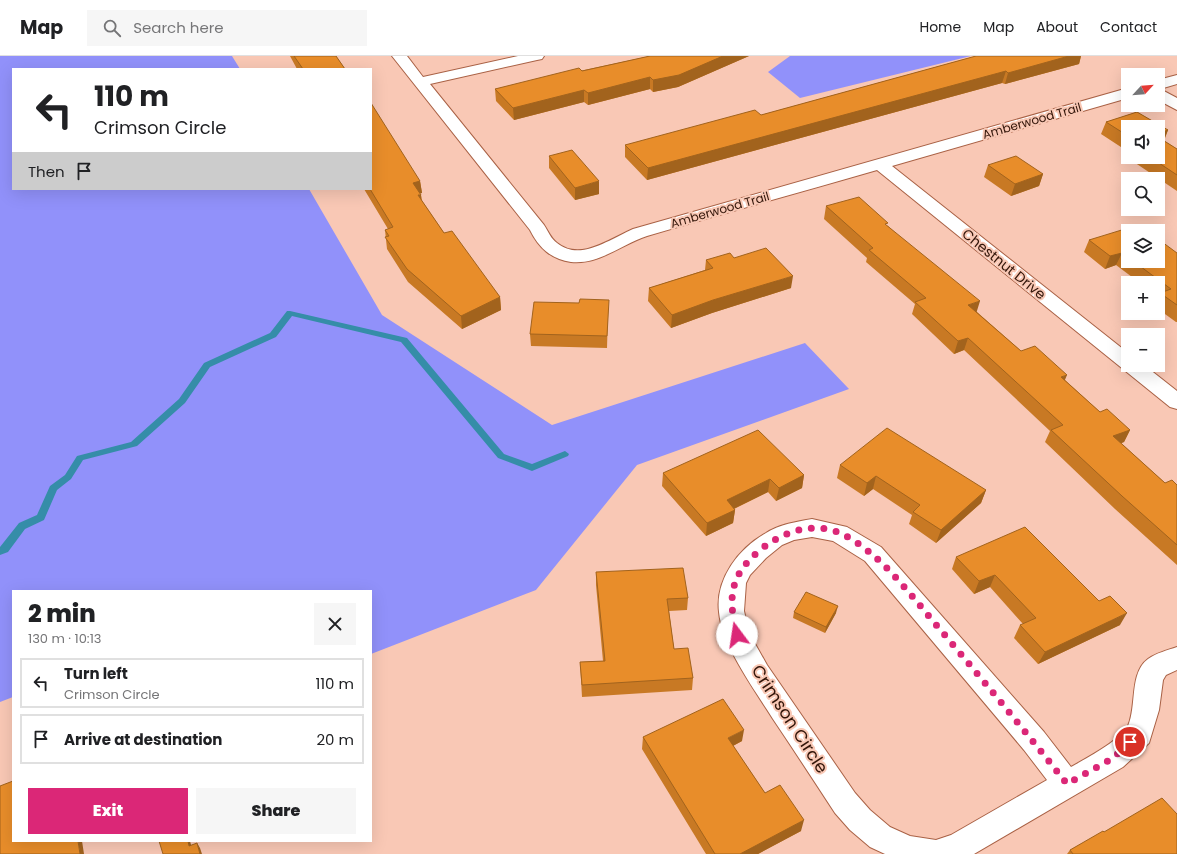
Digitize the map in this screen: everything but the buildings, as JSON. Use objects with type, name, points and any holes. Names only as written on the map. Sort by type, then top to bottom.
[{"type":"street","name":"Amberwood Trail","points":[[399,56],[538,229],[549,247],[562,254],[587,255],[601,251],[621,240],[640,233],[1121,95]]},
{"type":"street","points":[[420,82],[537,56]]},
{"type":"street","points":[[1165,83],[1177,79]]},
{"type":"street","points":[[1165,98],[1177,104]]},
{"type":"street","name":"Chestnut Drive","points":[[881,165],[1121,357]]},
{"type":"street","points":[[1140,372],[1177,402]]},
{"type":"street","name":"Crimson Circle","points":[[1067,784],[1034,741],[903,586],[873,554],[860,544],[839,533],[821,528],[790,532],[774,539],[758,551],[741,569],[734,583],[731,611],[737,635],[758,673],[846,803],[860,820],[880,838],[908,850],[936,854],[958,847],[1113,758],[1139,734],[1146,710],[1150,678],[1157,667],[1177,658]]},
{"type":"shaded area","points":[[0,56],[232,56],[239,68],[12,68],[12,190],[310,190],[382,315],[552,425],[805,343],[849,389],[637,465],[536,590],[372,654],[372,590],[12,590],[12,697],[0,702]]},
{"type":"shaded area","points":[[790,56],[971,56],[800,98],[768,72]]},
{"type":"waterway","points":[[0,551],[5,549],[22,526],[41,517],[53,488],[68,477],[80,458],[134,444],[182,401],[207,365],[273,335],[290,313],[404,340],[501,456],[532,468],[565,454]]},
{"type":"route","points":[[737,635],[731,611],[734,583],[741,569],[758,551],[774,539],[790,532],[821,528],[839,533],[860,544],[873,554],[903,586],[1034,741],[1067,784],[1113,758],[1130,742]]}]
